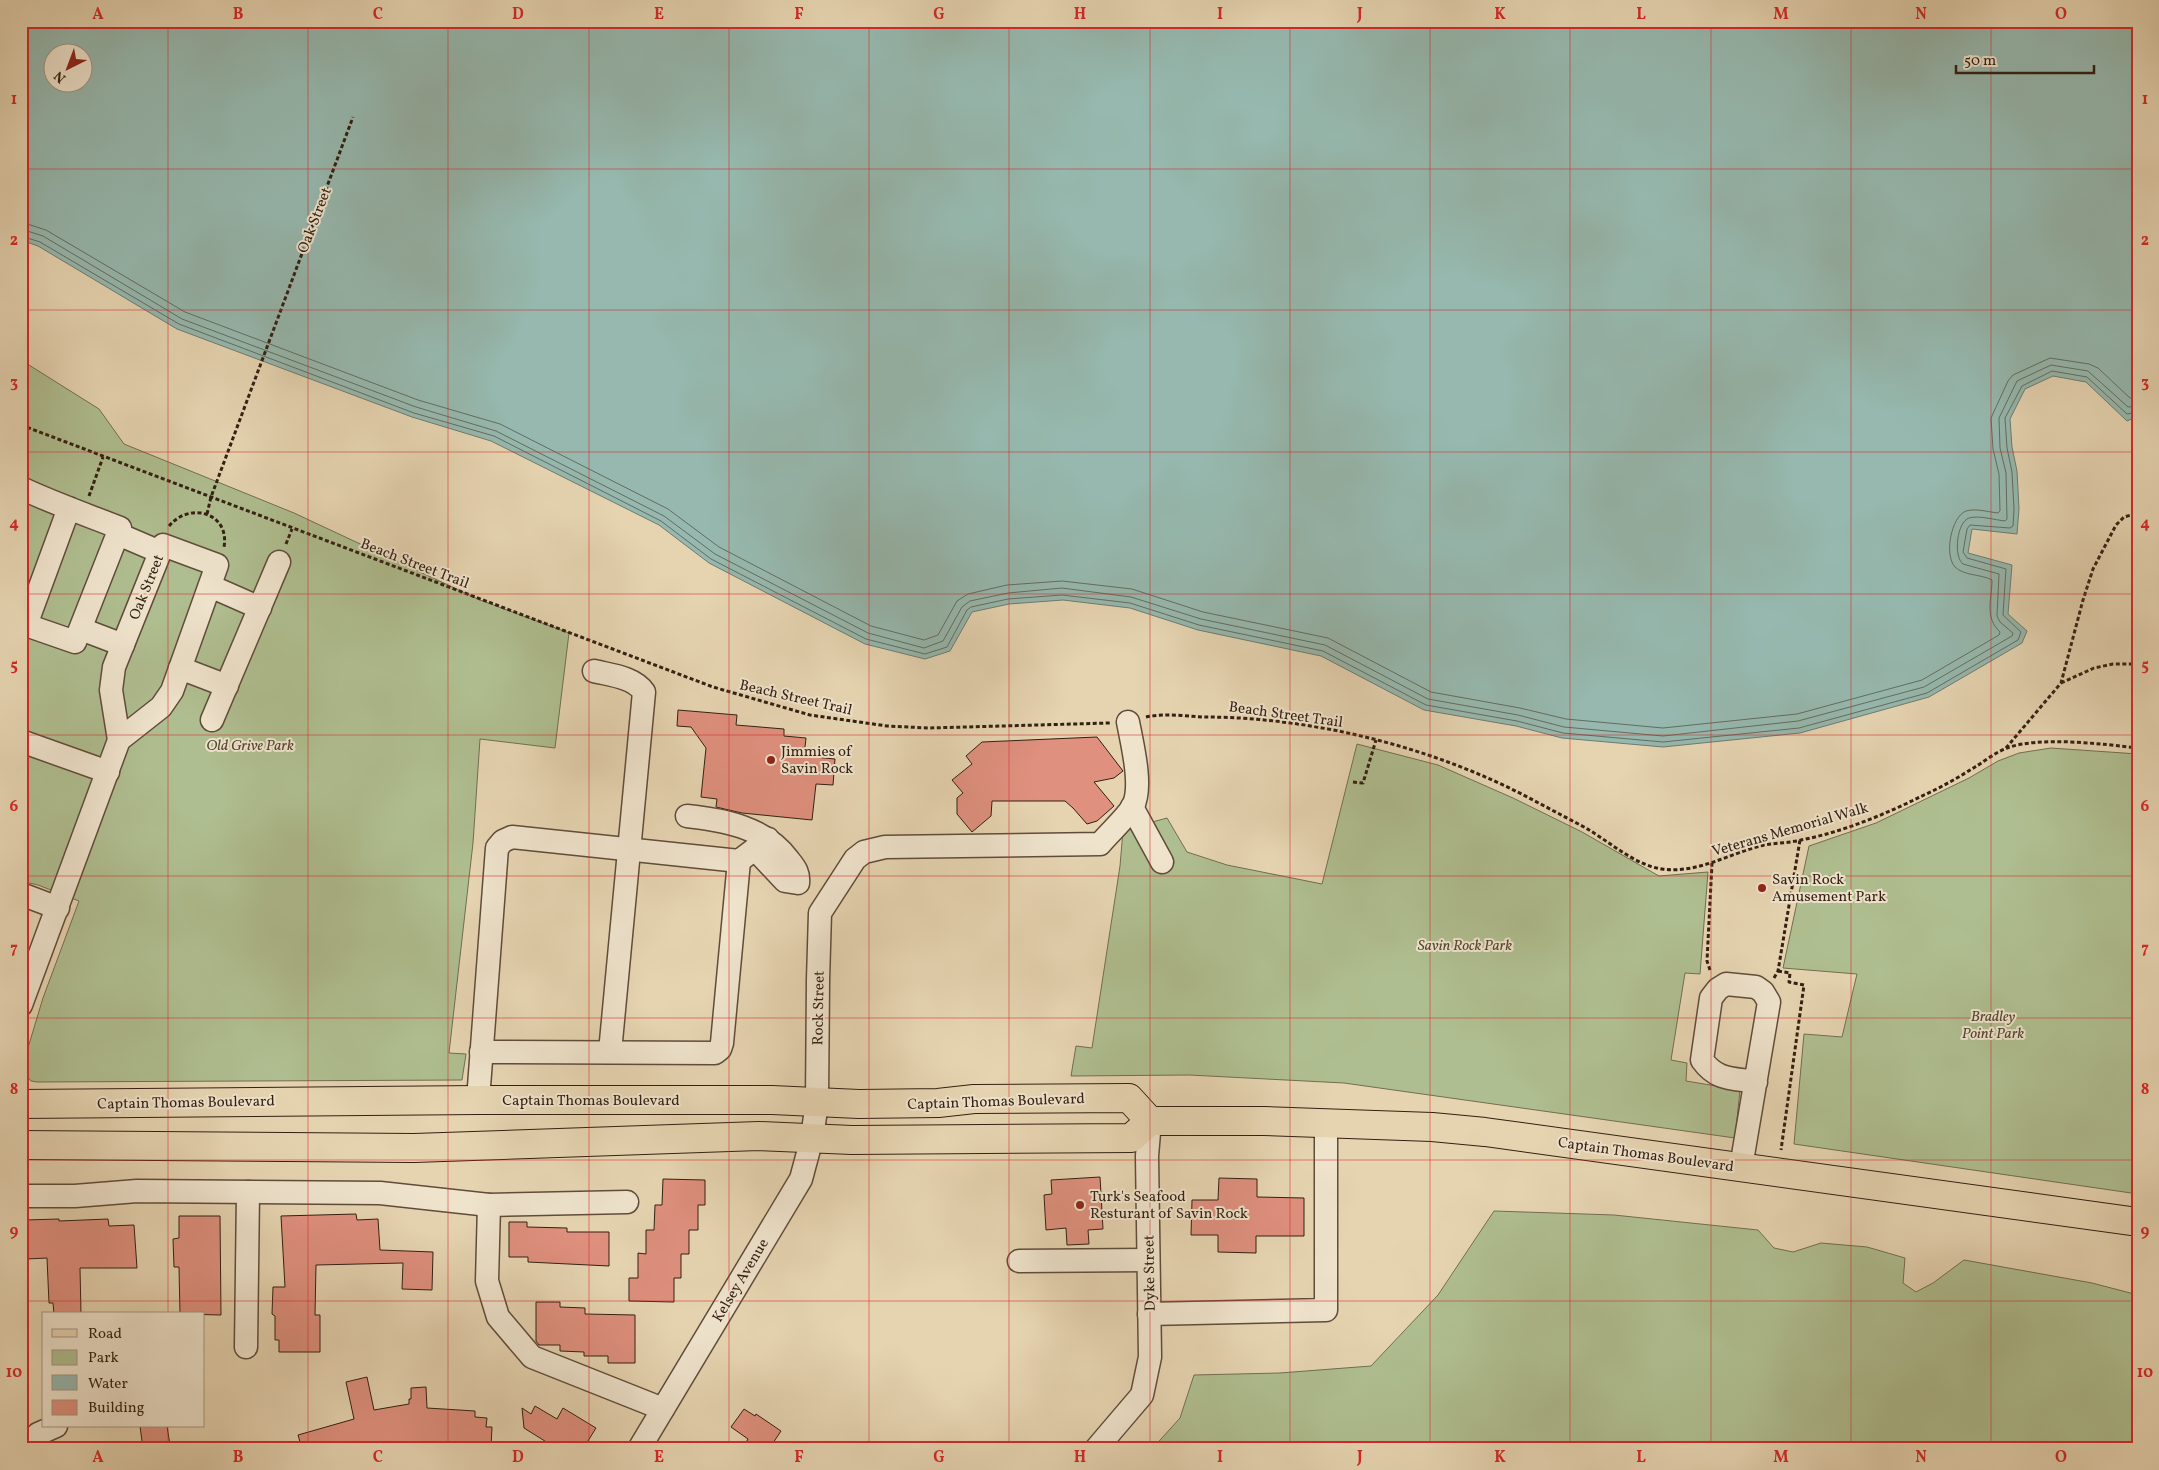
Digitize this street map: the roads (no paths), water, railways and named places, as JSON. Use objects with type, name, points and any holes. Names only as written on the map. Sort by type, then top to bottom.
[{"type":"main road","name":"Captain Thomas Boulevard","points":[[21,1104],[478,1100],[772,1100],[938,1104],[974,1099],[1129,1098],[1150,1121],[1326,1123],[1432,1127],[1485,1132],[2138,1222]]},
{"type":"main road","points":[[21,1145],[414,1148],[759,1136],[852,1140],[1131,1138],[1150,1121]]},
{"type":"street","points":[[21,488],[48,501],[76,510],[120,528],[75,642],[26,625],[76,510]]},
{"type":"street","points":[[118,534],[160,552]]},
{"type":"street","name":"Oak Street","points":[[21,1005],[119,740],[111,690],[114,667],[160,552],[164,545],[217,565],[172,690],[161,707],[119,740]]},
{"type":"street","points":[[212,720],[279,562]]},
{"type":"street","points":[[210,586],[260,608]]},
{"type":"street","points":[[81,629],[123,645]]},
{"type":"street","points":[[180,668],[227,686]]},
{"type":"street","points":[[594,671],[630,681],[639,685],[644,692],[610,1052]]},
{"type":"street","points":[[478,1100],[497,848],[503,841],[512,837],[628,850],[754,850],[786,856],[798,872],[798,883],[820,913],[855,859],[864,852],[874,848],[1100,844],[1132,807],[1136,797],[1128,722]]},
{"type":"street","points":[[21,741],[108,772]]},
{"type":"street","points":[[1132,807],[1162,862]]},
{"type":"street","points":[[481,1052],[715,1053],[720,1049],[754,850],[738,824],[687,816]]},
{"type":"street","points":[[21,894],[58,908]]},
{"type":"street","name":"Rock Street","points":[[817,1102],[820,913]]},
{"type":"street","points":[[1741,1167],[1756,1082],[1770,1002],[1763,992],[1756,987],[1726,984],[1718,989],[1711,998],[1702,1060],[1709,1070],[1718,1076],[1756,1082]]},
{"type":"street","name":"Kelsey Avenue","points":[[639,1449],[801,1178],[812,1138],[817,1102]]},
{"type":"street","name":"Dyke Street","points":[[1096,1449],[1142,1395],[1150,1357],[1147,1156],[1150,1121]]},
{"type":"street","points":[[1150,1314],[1326,1310],[1326,1123]]},
{"type":"street","points":[[21,1196],[75,1196],[137,1191],[380,1193],[489,1205],[627,1202]]},
{"type":"street","points":[[246,1347],[248,1192]]},
{"type":"street","points":[[489,1205],[486,1281],[498,1317],[532,1357],[663,1409]]},
{"type":"street","points":[[1018,1261],[1148,1260]]},
{"type":"street","points":[[23,1449],[38,1434],[52,1428]]},
{"type":"water","points":[[21,21],[2138,21],[2138,416],[2127,421],[2086,382],[2053,376],[2025,389],[2010,419],[2012,447],[2017,471],[2019,509],[2017,534],[1972,529],[1968,553],[2012,565],[2008,614],[2027,631],[2022,643],[1929,697],[1800,733],[1663,747],[1562,738],[1516,726],[1424,710],[1321,656],[1198,630],[1130,608],[1063,600],[1009,604],[972,612],[950,651],[925,659],[865,644],[709,563],[659,525],[491,441],[412,417],[177,329],[38,246],[21,240]]},
{"type":"place","name":"Jimmies of Savin Rock","points":[[771,760]]},
{"type":"place","name":"Savin Rock Amusement Park","points":[[1762,888]]},
{"type":"place","name":"Turk's Seafood Resturant of Savin Rock","points":[[1080,1205]]},
{"type":"park label","name":"Old Grive Park","points":[[250,745]]},
{"type":"park label","name":"Savin Rock Park","points":[[1465,945]]},
{"type":"park label","name":"Bradley Point Park","points":[[1993,1024]]}]
